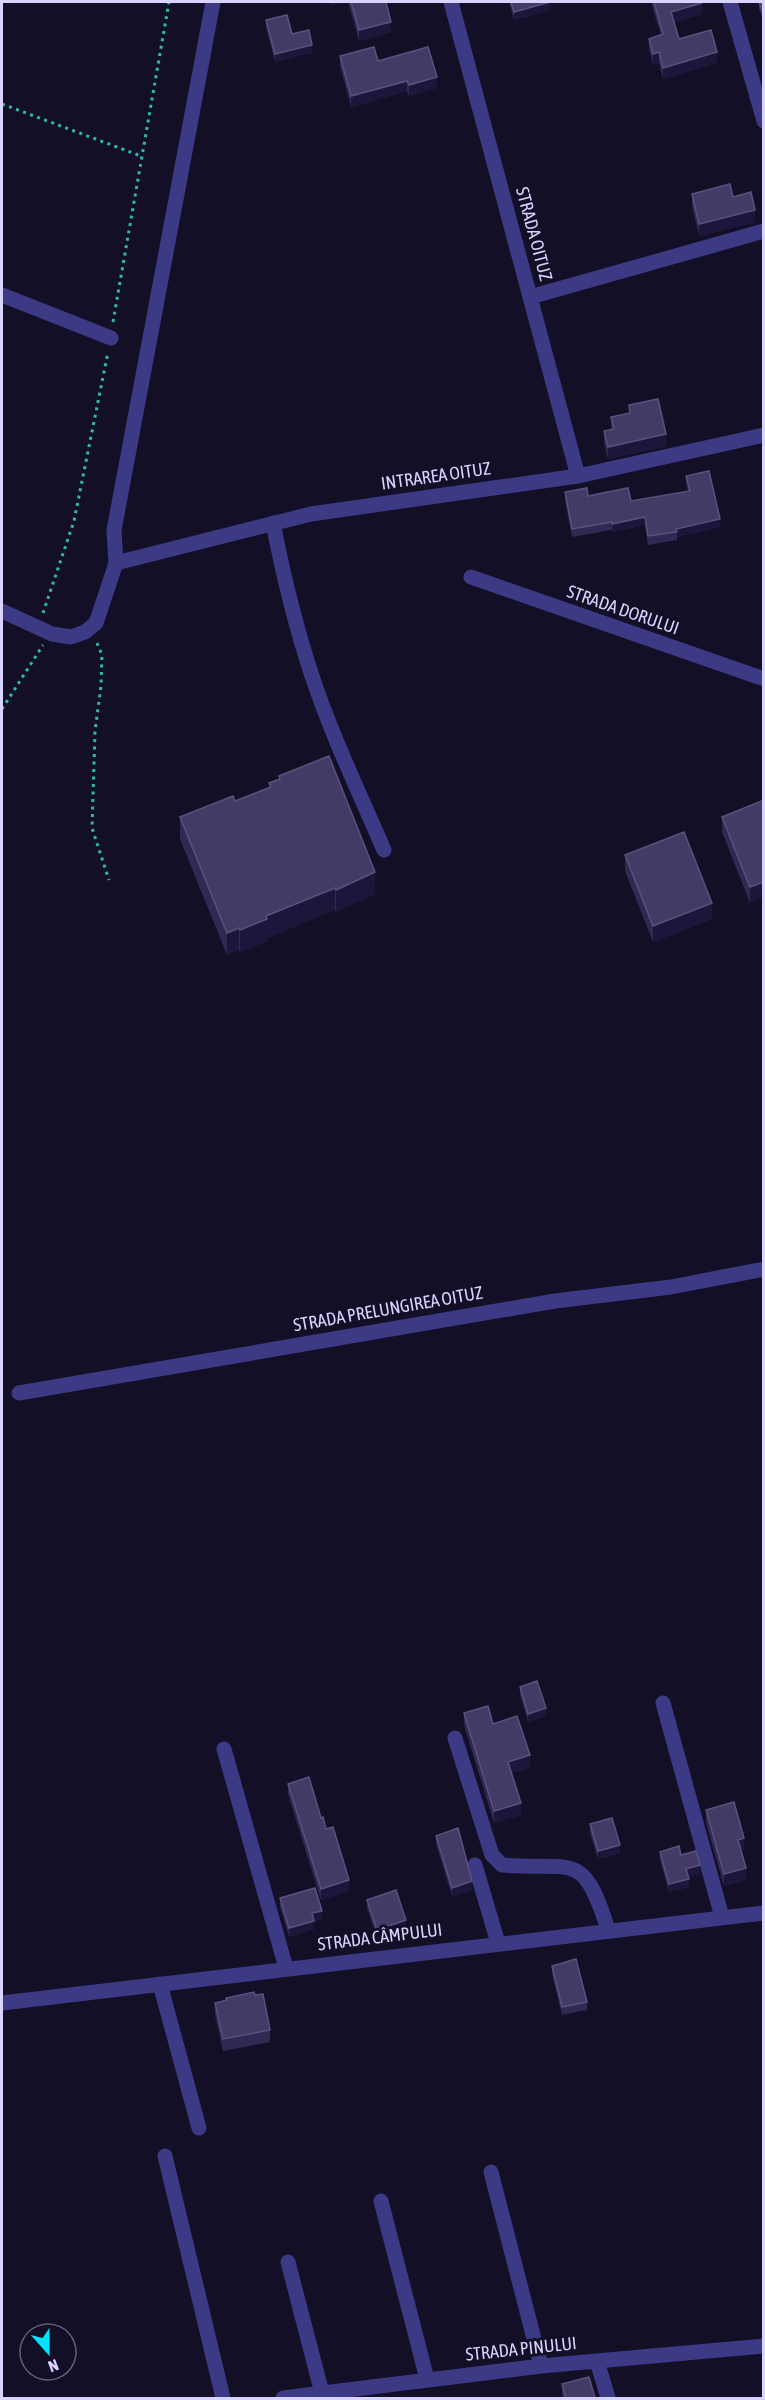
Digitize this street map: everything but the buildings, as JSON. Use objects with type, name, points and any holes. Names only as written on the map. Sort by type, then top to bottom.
[{"type":"street","points":[[2,610],[46,631],[71,637],[85,632],[96,623],[116,563],[114,530],[213,2]]},
{"type":"street","name":"STRADA OITUZ","points":[[451,2],[578,477]]},
{"type":"street","points":[[730,2],[764,121]]},
{"type":"street","points":[[531,297],[764,231]]},
{"type":"street","points":[[2,295],[111,338]]},
{"type":"street","name":"INTRAREA OITUZ","points":[[116,563],[273,523],[348,508],[578,477],[764,435]]},
{"type":"street","points":[[273,523],[293,612],[311,674],[335,738],[384,850]]},
{"type":"street","name":"STRADA DORULUI","points":[[471,577],[764,679]]},
{"type":"street","name":"STRADA PRELUNGIREA OITUZ","points":[[19,1393],[555,1301],[671,1287],[764,1269]]},
{"type":"street","points":[[663,1703],[722,1917]]},
{"type":"street","points":[[455,1738],[492,1855],[502,1865],[555,1864],[573,1867],[589,1881],[608,1930]]},
{"type":"street","points":[[224,1749],[286,1968]]},
{"type":"street","points":[[475,1865],[498,1943]]},
{"type":"street","name":"STRADA CÂMPULUI","points":[[2,2003],[764,1913]]},
{"type":"street","points":[[160,1984],[199,2128]]},
{"type":"street","points":[[165,2156],[223,2398]]},
{"type":"street","points":[[491,2172],[541,2366]]},
{"type":"street","points":[[381,2201],[427,2379]]},
{"type":"street","points":[[288,2262],[322,2393]]},
{"type":"street","name":"STRADA PINULUI","points":[[283,2398],[541,2366],[764,2346]]},
{"type":"street","points":[[597,2361],[608,2398]]},
{"type":"path","points":[[2,709],[35,655],[46,631],[46,600],[74,521],[111,338],[169,2]]},
{"type":"path","points":[[2,104],[141,156]]},
{"type":"path","points":[[85,632],[97,643],[102,655],[101,686],[95,731],[92,828],[109,880]]}]
